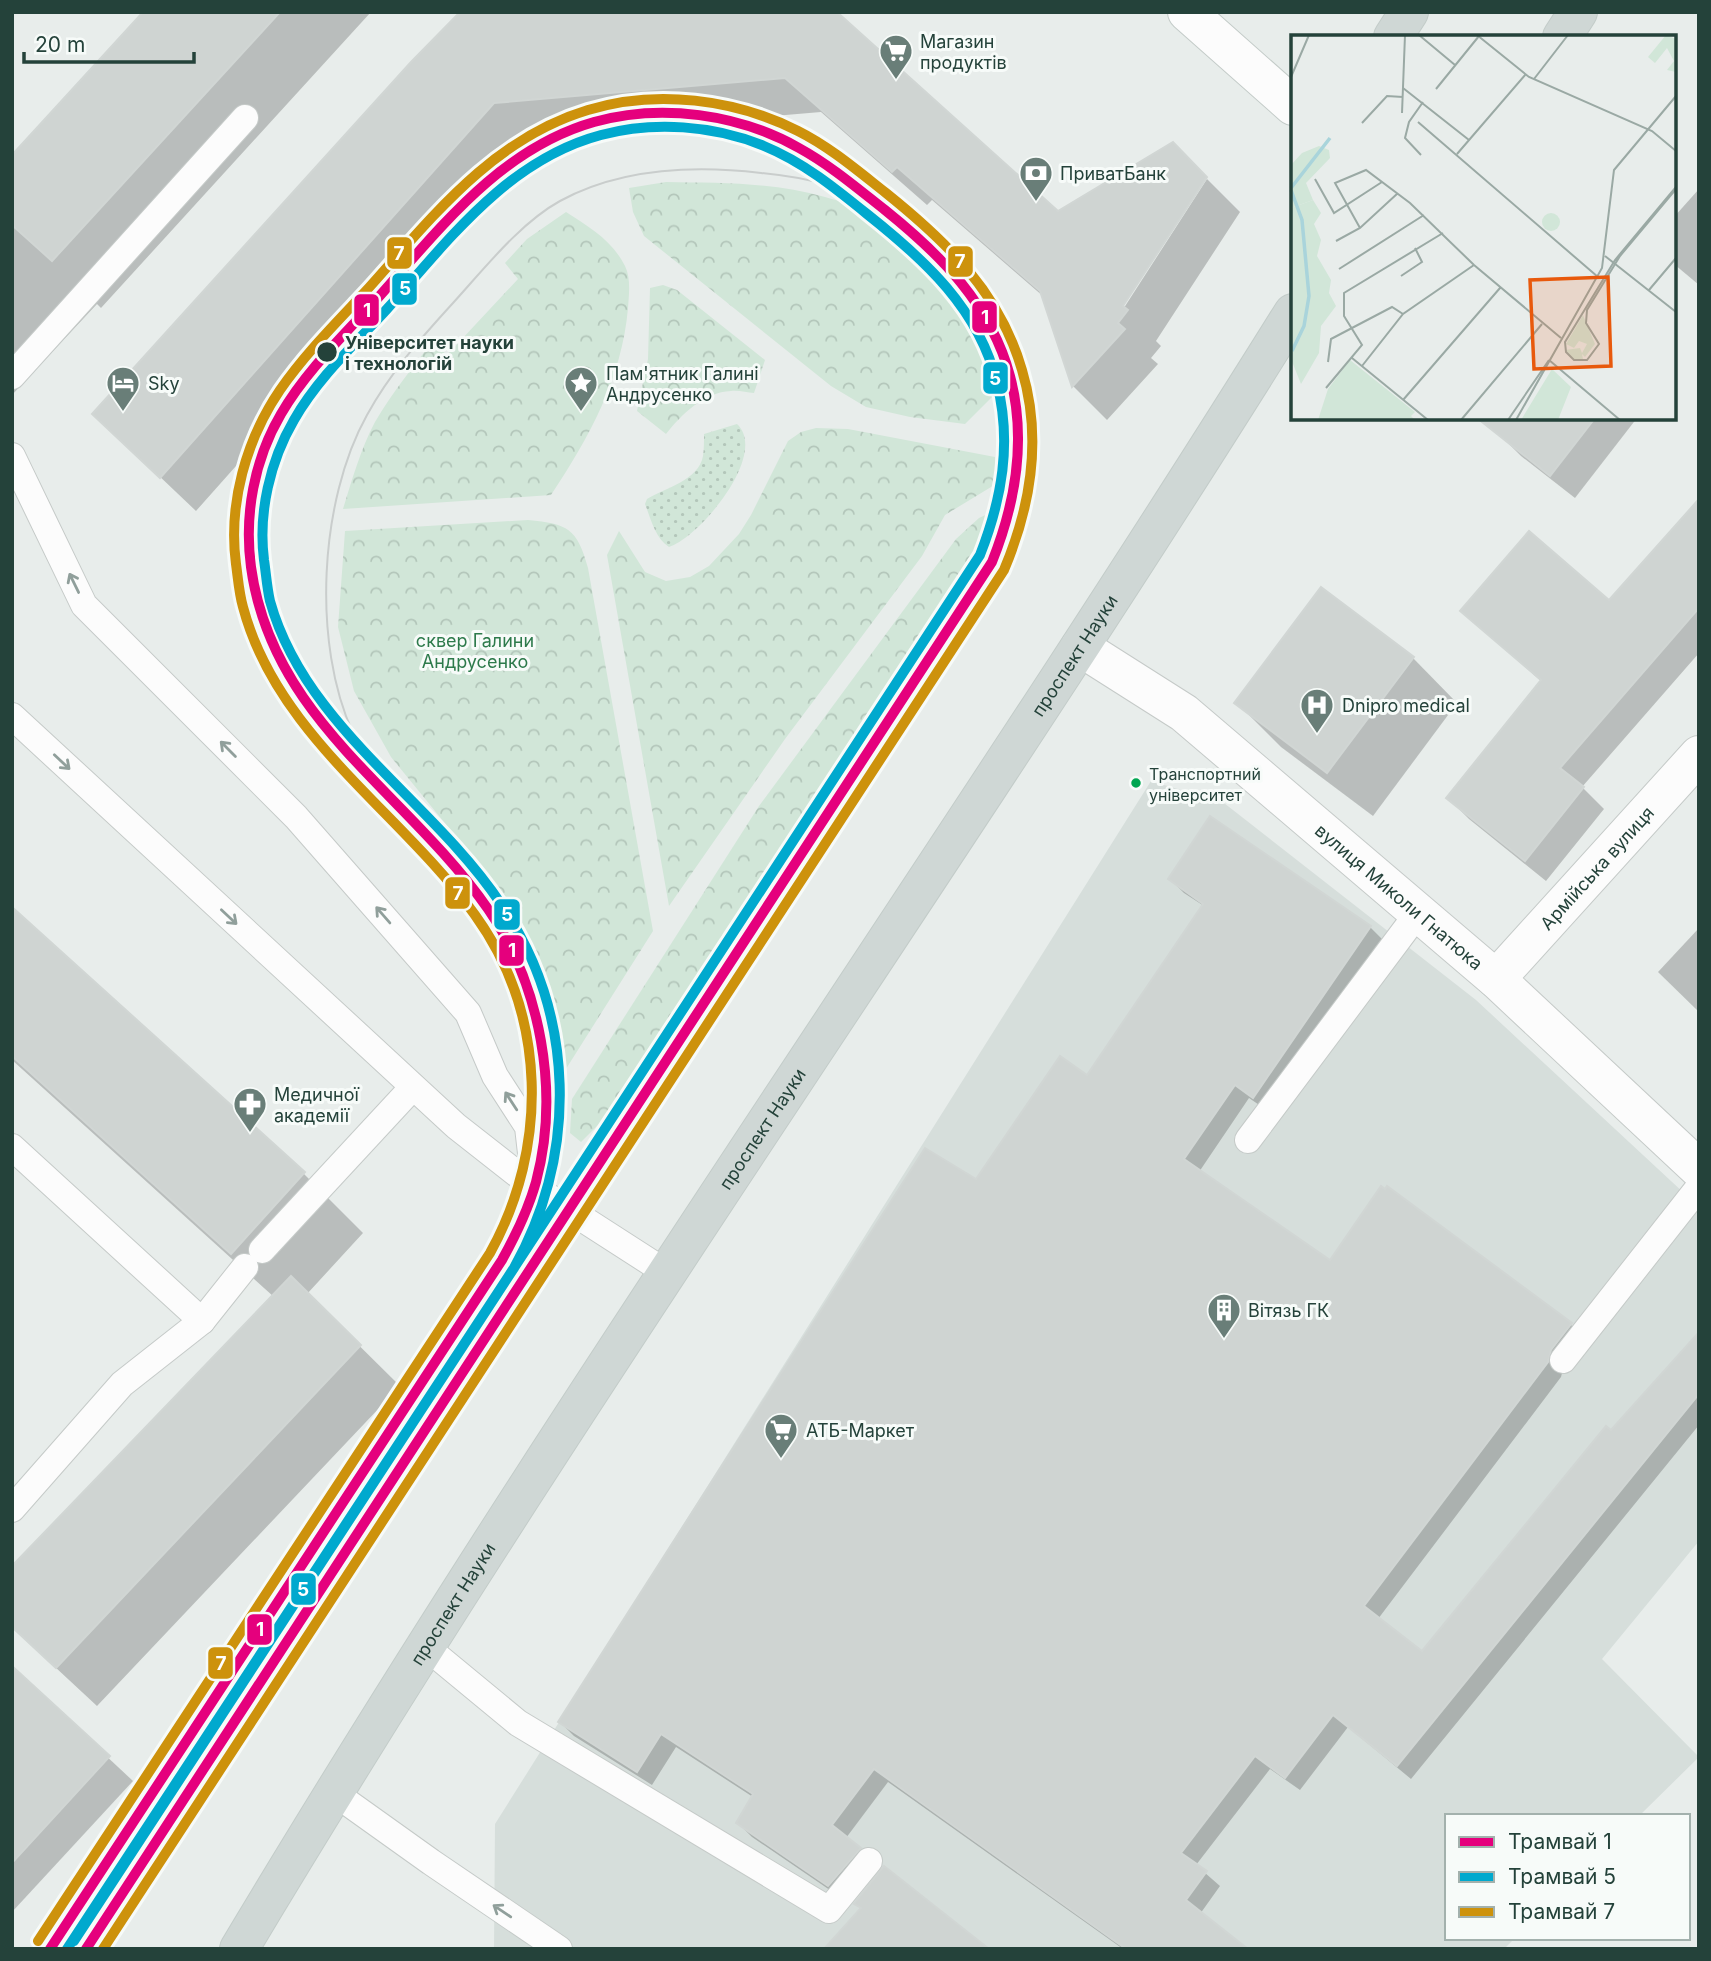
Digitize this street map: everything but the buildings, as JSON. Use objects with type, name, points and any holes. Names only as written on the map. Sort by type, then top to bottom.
[{"type":"main road","points":[[1395,35],[1409,12]]},
{"type":"main road","points":[[1563,35],[1578,12]]},
{"type":"main road","name":"проспект Науки","points":[[239,1949],[333,1792],[426,1647],[667,1273],[1080,647],[1291,316]]},
{"type":"street","points":[[1187,12],[1291,104]]},
{"type":"street","name":"вулиця Миколи Гнатюка","points":[[1080,647],[1184,713],[1496,979],[1699,1169]]},
{"type":"street","name":"Армійська вулиця","points":[[1496,979],[1699,755]]},
{"type":"lane","points":[[12,376],[245,118]]},
{"type":"lane","points":[[12,456],[84,605],[296,817],[468,1013],[495,1076],[528,1126],[535,1188]]},
{"type":"lane","points":[[12,716],[467,1135],[535,1188],[667,1273]]},
{"type":"lane","points":[[1248,1140],[1418,913]]},
{"type":"lane","points":[[12,1509],[122,1384],[202,1321],[254,1259],[413,1087]]},
{"type":"lane","points":[[12,1147],[202,1321]]},
{"type":"lane","points":[[1563,1360],[1699,1187]]},
{"type":"lane","points":[[426,1647],[518,1723],[830,1910],[869,1861]]},
{"type":"lane","points":[[333,1792],[431,1863],[559,1949]]},
{"type":"shaded area","points":[[1151,781],[1224,803],[1476,1000],[1699,1207],[1699,1541],[1602,1659],[1699,1757],[1641,1814],[1445,1814],[1445,1940],[1513,1940],[1504,1949],[494,1949],[495,1824]]},
{"type":"green space","points":[[666,182],[786,188],[834,199],[863,212],[924,263],[956,301],[981,345],[996,393],[965,424],[910,417],[866,407],[831,386],[644,236],[633,212],[629,188]]},
{"type":"green space","points":[[566,212],[599,235],[620,257],[628,276],[629,297],[625,334],[611,383],[578,452],[551,495],[343,509],[370,432],[410,371],[432,342],[447,355],[518,279],[505,263],[527,239]]},
{"type":"green space","points":[[663,285],[677,290],[765,360],[754,393],[734,391],[712,395],[686,412],[666,434],[637,411],[648,359],[650,288]]},
{"type":"green space","points":[[737,424],[745,437],[744,454],[727,493],[697,528],[669,547],[660,539],[654,528],[645,504],[647,499],[695,471],[703,456],[704,434]]},
{"type":"green space","points":[[816,428],[848,429],[995,457],[996,484],[945,515],[922,556],[785,739],[669,906],[607,555],[619,531],[645,572],[666,581],[690,577],[709,566],[739,534],[788,441],[801,432]]},
{"type":"green space","points":[[992,512],[983,540],[600,1123],[581,1142],[570,1133],[572,1099],[759,806],[956,539],[979,518]]},
{"type":"green space","name":"сквер Галини Андрусенко","points":[[528,520],[562,526],[569,530],[580,544],[588,568],[653,931],[559,1080],[553,1014],[533,946],[448,827],[391,757],[354,691],[338,627],[345,531]]},
{"type":"tram line","name":"7","points":[[38,1941],[490,1253],[509,1212],[523,1170],[530,1126],[532,1082],[527,1038],[516,995],[499,954],[475,915],[445,877],[312,734],[283,695],[260,653],[242,602],[234,541],[237,496],[249,451],[280,390],[321,339],[464,185],[521,141],[553,123],[588,110],[641,100],[668,99],[722,105],[774,120],[810,137],[833,152],[930,230],[969,271],[1000,317],[1022,370],[1031,421],[1031,471],[1013,546],[1004,570],[103,1949]]},
{"type":"tram line","name":"1","points":[[50,1949],[502,1260],[529,1202],[543,1148],[546,1112],[541,1041],[533,1005],[506,939],[488,909],[455,867],[347,752],[314,712],[285,669],[264,621],[249,547],[253,488],[264,450],[291,398],[326,354],[448,220],[473,195],[529,151],[594,122],[646,113],[699,115],[751,127],[776,136],[822,162],[906,227],[961,283],[990,326],[1010,376],[1018,424],[1013,494],[992,562],[86,1949]]},
{"type":"tram line","name":"5","points":[[67,1949],[514,1268],[535,1224],[550,1178],[558,1132],[560,1084],[555,1038],[544,992],[526,947],[501,904],[472,866],[340,725],[311,687],[287,646],[270,601],[263,542],[268,488],[278,453],[294,420],[337,362],[457,231],[508,183],[536,163],[567,147],[601,135],[641,128],[683,127],[725,133],[764,146],[818,176],[909,249],[947,288],[977,332],[989,356],[997,383],[1004,427],[999,492],[980,555],[74,1941]]},
{"type":"tram line","points":[[398,804],[353,733],[340,697],[331,658],[327,573],[339,488],[351,450],[376,400],[418,343],[490,262],[531,221],[560,201],[608,182],[632,176],[684,170],[709,169],[776,175],[832,187],[894,218]]},
{"type":"place","name":"Магазин продуктів","points":[[896,81]]},
{"type":"place","name":"ПриватБанк","points":[[1036,203]]},
{"type":"place","name":"Університет науки і технологій","points":[[327,352]]},
{"type":"place","name":"Sky","points":[[123,413]]},
{"type":"place","name":"Пам'ятник Галині Андрусенко","points":[[581,413]]},
{"type":"place","name":"Dnipro medical","points":[[1317,735]]},
{"type":"place","name":"Транспортний університет","points":[[1136,783]]},
{"type":"place","name":"Медичної академії","points":[[250,1134]]},
{"type":"place","name":"Вітязь ГК","points":[[1224,1340]]},
{"type":"place","name":"АТБ-Маркет","points":[[781,1460]]}]
